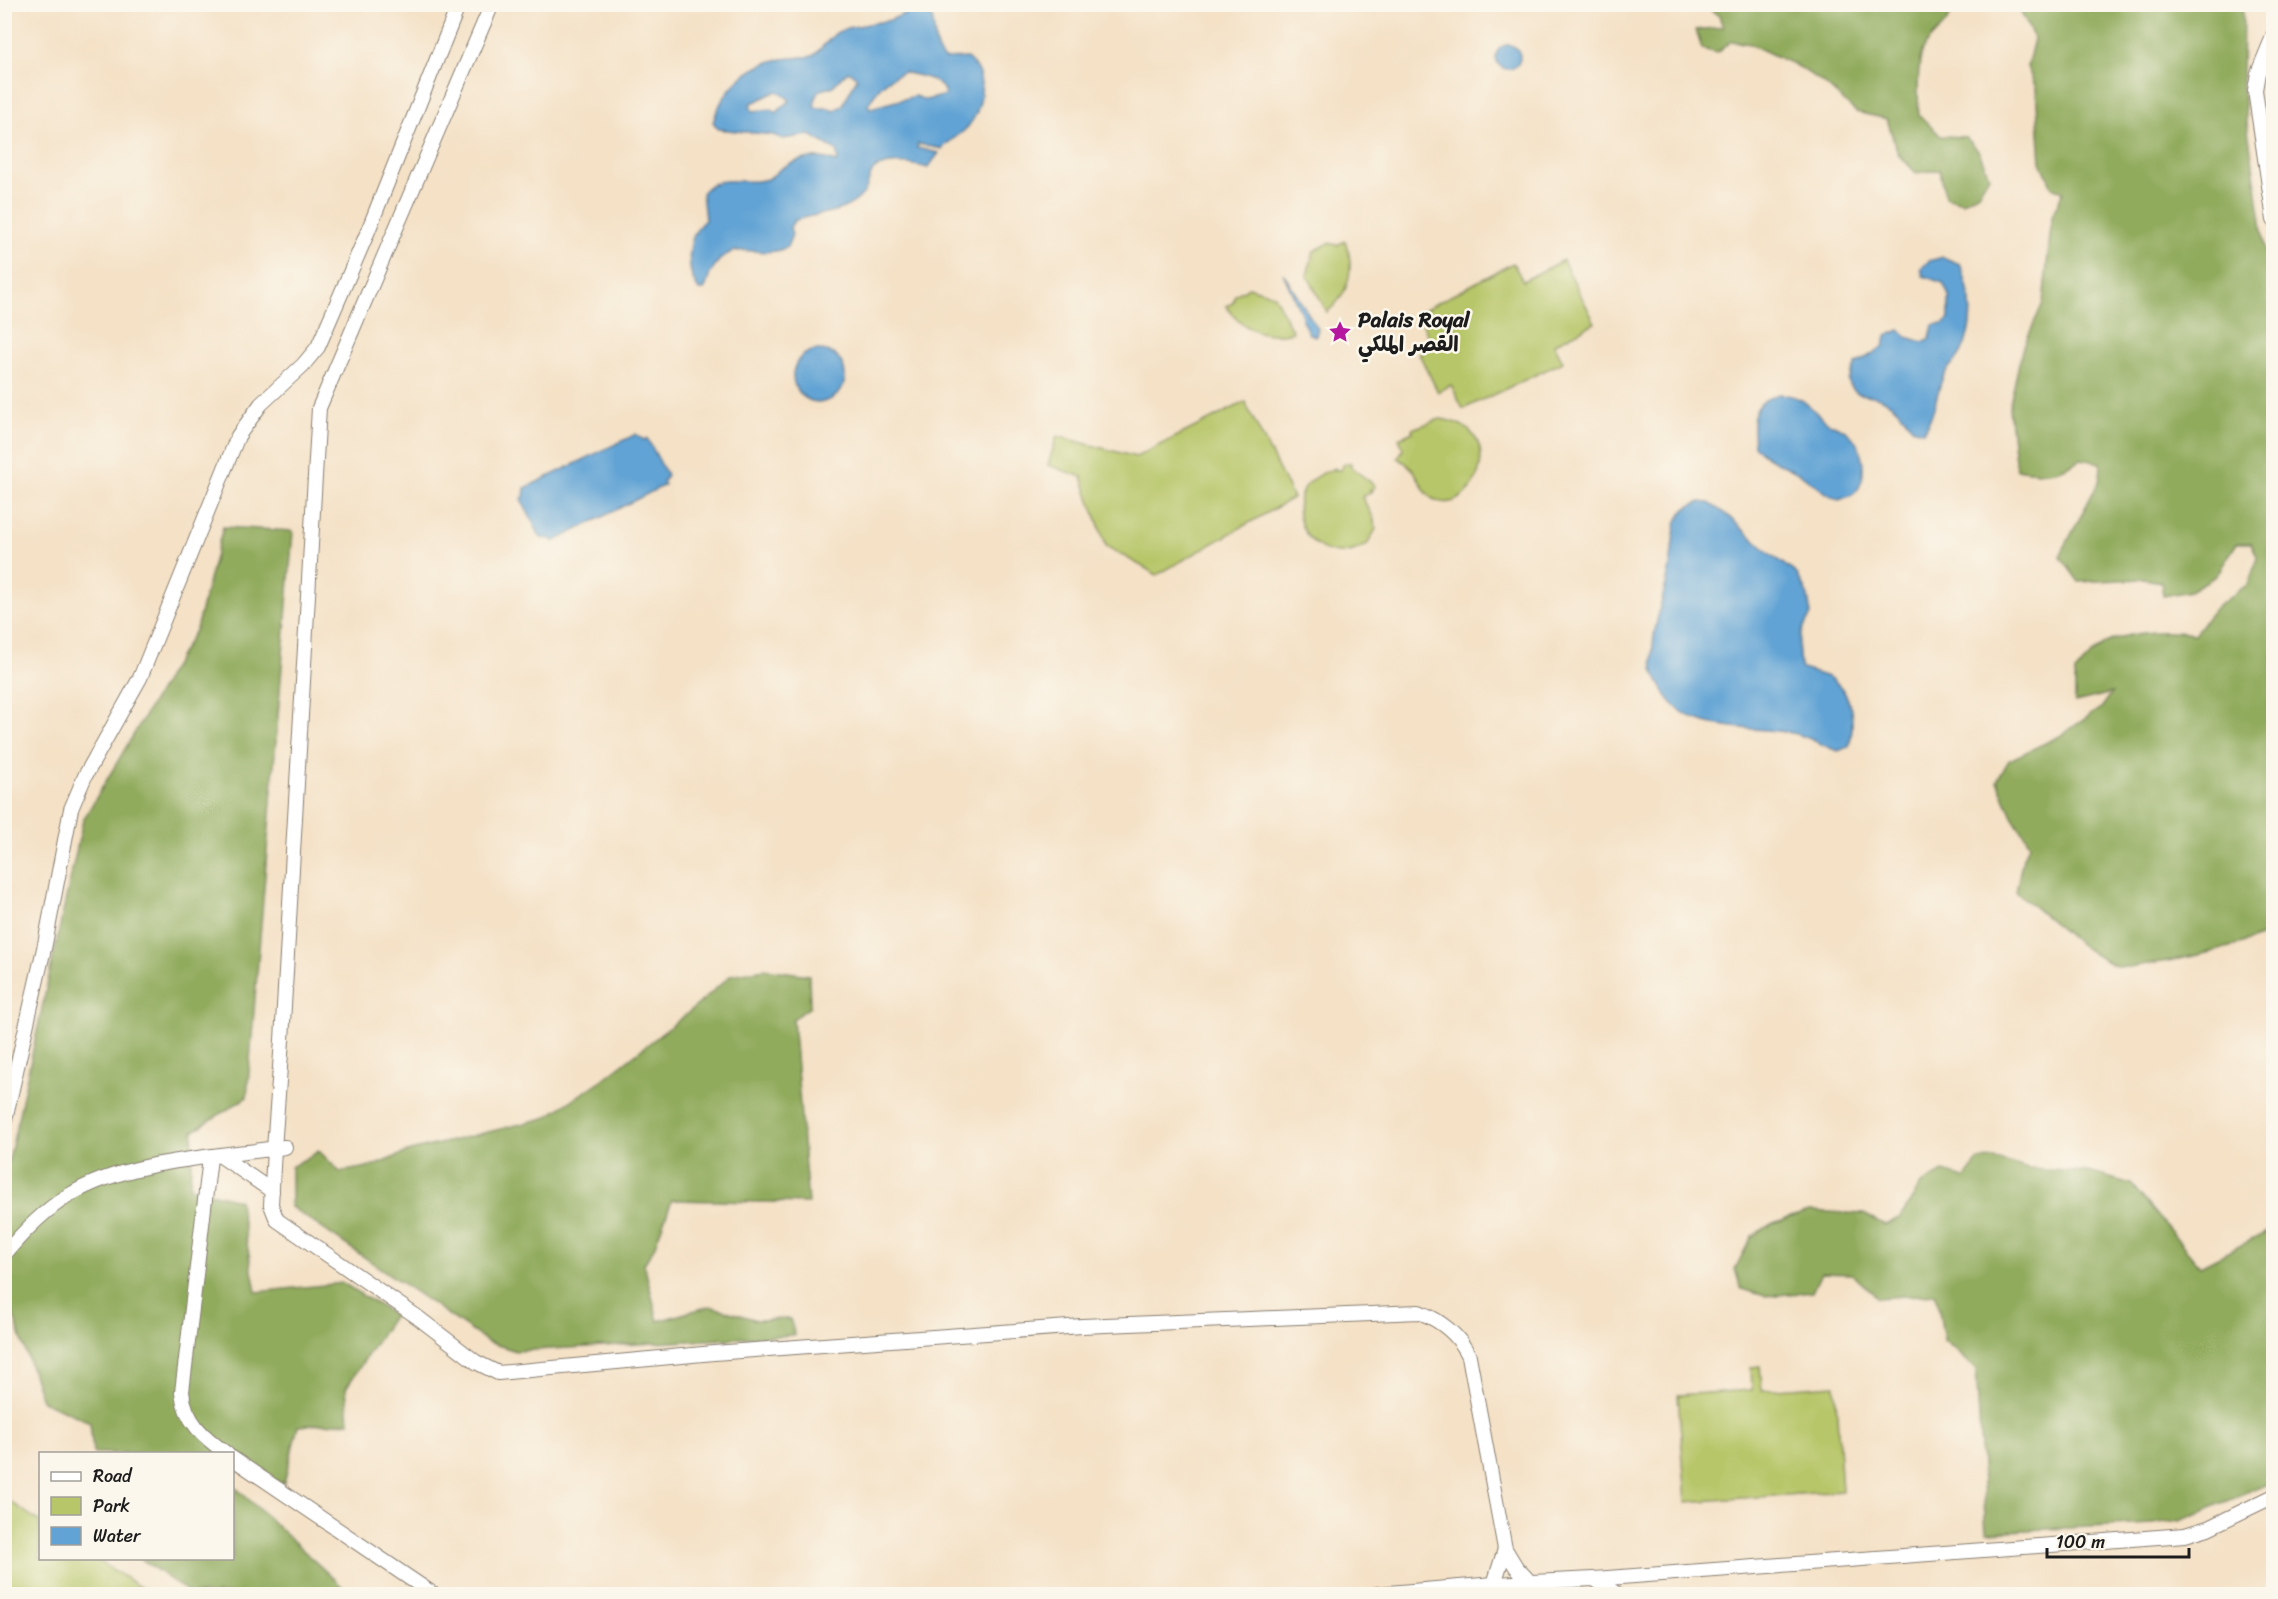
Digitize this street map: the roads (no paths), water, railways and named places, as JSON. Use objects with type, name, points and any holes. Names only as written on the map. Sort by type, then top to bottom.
[{"type":"street","points":[[4,1124],[75,799],[140,678],[238,436],[261,404],[303,365],[318,346],[327,328],[459,4]]},
{"type":"street","points":[[492,4],[319,408],[282,1040],[279,1148],[272,1191],[273,1212],[285,1227],[416,1316],[477,1362],[498,1373],[702,1354],[1070,1326],[1419,1312],[1443,1324],[1463,1345],[1469,1356],[1505,1549],[1516,1567],[1530,1582]]},
{"type":"street","points":[[2274,34],[2258,73],[2255,90],[2274,220]]},
{"type":"street","points":[[4,1255],[51,1207],[94,1183],[152,1166],[279,1148]]},
{"type":"street","points":[[216,1158],[272,1191]]},
{"type":"street","points":[[216,1158],[182,1392],[183,1404],[191,1421],[225,1452]]},
{"type":"street","points":[[234,1459],[434,1594]]},
{"type":"street","points":[[1377,1594],[1494,1584],[1594,1580],[2185,1535],[2208,1528],[2274,1496]]},
{"type":"street","points":[[1494,1584],[1505,1549]]},
{"type":"street","points":[[1594,1580],[1617,1594]]},
{"type":"water","points":[[915,9],[932,17],[936,45],[940,55],[944,59],[967,58],[974,65],[981,83],[980,102],[967,128],[942,149],[918,144],[917,148],[939,153],[928,168],[900,164],[874,169],[865,191],[856,201],[839,210],[794,221],[790,227],[792,235],[787,247],[776,251],[746,250],[728,254],[719,260],[711,272],[704,290],[699,290],[691,273],[690,254],[694,235],[705,220],[702,193],[708,186],[724,181],[767,179],[782,168],[802,160],[822,158],[836,162],[838,159],[836,150],[810,135],[783,139],[773,135],[718,129],[713,122],[728,92],[743,77],[761,65],[782,59],[813,56],[836,33],[847,28],[890,20]],"holes":[[[848,71],[857,78],[842,106],[833,111],[829,108],[817,108],[814,105],[818,91],[832,87]],[[904,72],[935,81],[943,89],[945,95],[926,100],[915,96],[870,108],[868,105],[879,89],[892,77]],[[777,91],[790,100],[776,113],[772,109],[752,111],[750,104]]]},
{"type":"water","points":[[1508,45],[1517,48],[1520,57],[1517,66],[1508,69],[1499,66],[1496,57],[1499,48]]},
{"type":"water","points":[[1943,257],[1960,264],[1970,297],[1969,331],[1959,356],[1944,375],[1933,411],[1923,431],[1912,428],[1889,403],[1875,396],[1855,391],[1848,381],[1856,364],[1884,346],[1886,336],[1900,330],[1907,337],[1923,342],[1930,338],[1933,325],[1943,324],[1949,319],[1949,296],[1943,283],[1923,276],[1921,268],[1929,261]]},
{"type":"water","points":[[1283,273],[1318,329],[1316,336],[1309,334]]},
{"type":"water","points":[[814,350],[824,350],[834,354],[841,361],[845,376],[841,391],[834,398],[824,402],[814,402],[804,398],[797,391],[793,381],[793,371],[797,361],[804,354]]},
{"type":"water","points":[[1779,394],[1802,400],[1819,416],[1853,437],[1860,452],[1863,469],[1856,492],[1839,500],[1754,446],[1755,413],[1763,402]]},
{"type":"water","points":[[636,434],[644,440],[647,438],[667,475],[663,482],[665,485],[553,542],[551,539],[541,538],[521,499],[524,497],[525,488]]},
{"type":"water","points":[[1700,502],[1709,503],[1727,515],[1769,553],[1797,574],[1808,596],[1811,615],[1799,641],[1802,669],[1830,678],[1844,692],[1851,709],[1852,719],[1849,747],[1838,751],[1796,734],[1704,722],[1674,705],[1663,690],[1653,669],[1652,656],[1670,566],[1675,527],[1683,512]]},
{"type":"place","name":"Palais Royal القصر الملكي","points":[[1340,332]]}]
